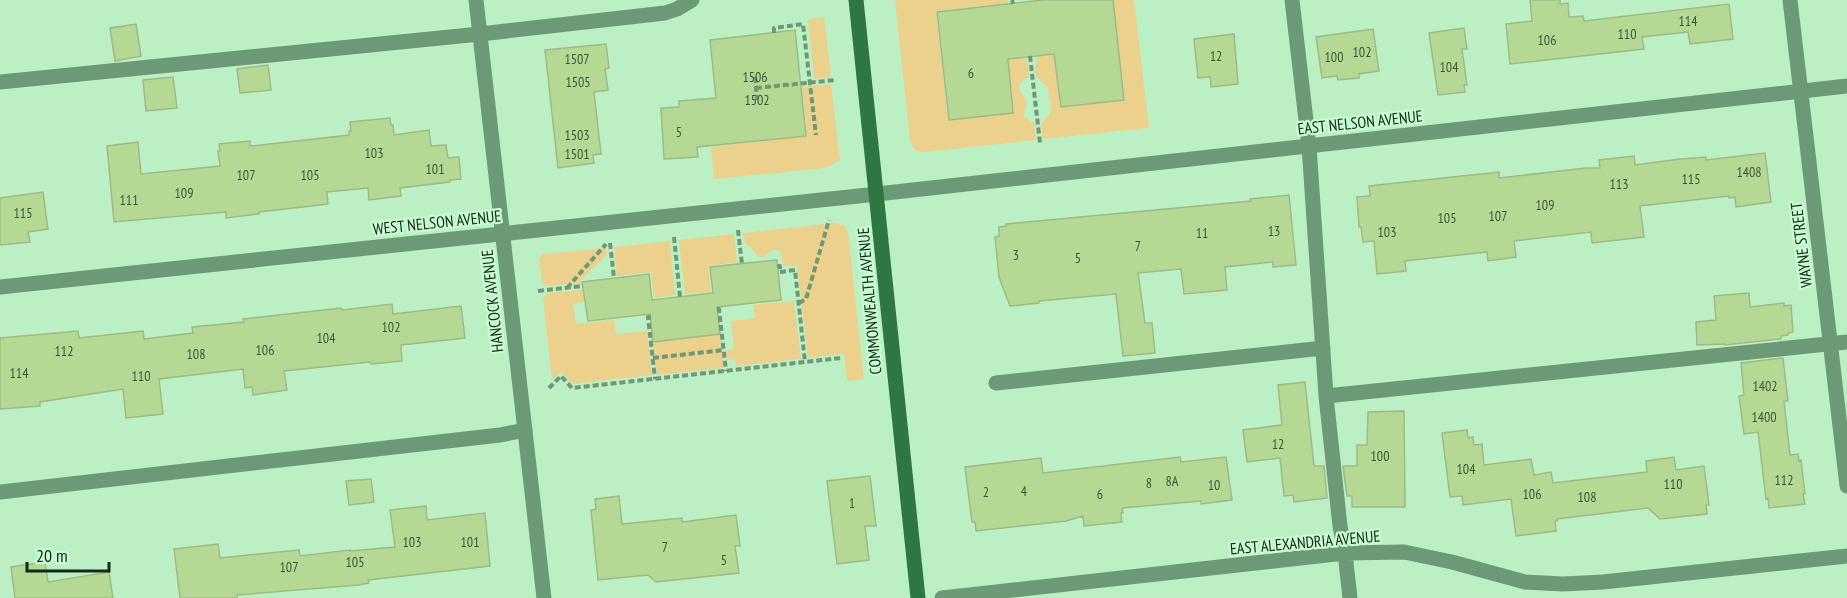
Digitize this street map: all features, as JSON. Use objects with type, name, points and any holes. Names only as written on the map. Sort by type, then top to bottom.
[{"type":"street","name":"HANCOCK AVENUE","points":[[476,0],[544,598]]},
{"type":"street","points":[[0,82],[665,13],[692,0]]},
{"type":"street","name":"COMMONWEALTH AVENUE","points":[[856,0],[918,598]]},
{"type":"street","points":[[1292,0],[1309,146],[1326,396],[1350,598]]},
{"type":"street","name":"WAYNE STREET","points":[[1790,0],[1847,486]]},
{"type":"street","name":"EAST NELSON AVENUE","points":[[877,194],[1847,86]]},
{"type":"street","name":"WEST NELSON AVENUE","points":[[0,287],[877,194]]},
{"type":"street","points":[[1326,396],[1847,342]]},
{"type":"street","points":[[996,383],[1323,348]]},
{"type":"street","points":[[0,492],[500,435],[525,429]]},
{"type":"street","name":"EAST ALEXANDRIA AVENUE","points":[[942,598],[1345,553],[1404,552],[1452,562],[1525,582],[1563,584],[1603,582],[1847,556]]},
{"type":"path","points":[[774,33],[774,28],[803,24],[816,135]]},
{"type":"path","points":[[1030,56],[1040,143]]},
{"type":"path","points":[[755,77],[757,100]]},
{"type":"path","points":[[756,88],[836,80]]},
{"type":"path","points":[[799,303],[807,299],[829,220]]},
{"type":"path","points":[[738,236],[742,264]]},
{"type":"path","points":[[674,237],[680,297]]},
{"type":"path","points":[[567,288],[608,243],[614,278]]},
{"type":"path","points":[[777,266],[780,266],[780,272],[795,270],[805,362]]},
{"type":"path","points":[[538,291],[583,286]]},
{"type":"path","points":[[717,309],[719,309],[726,371]]},
{"type":"path","points":[[651,317],[648,317],[655,379]]},
{"type":"path","points":[[653,358],[724,350]]},
{"type":"path","points":[[549,388],[561,376],[572,388],[841,358]]},
{"type":"shaded area","points":[[895,0],[1008,0],[1008,3],[936,11],[948,120],[1014,113],[1012,92],[1002,93],[998,60],[1023,58],[1028,64],[1029,77],[1019,85],[1027,102],[1024,116],[1034,123],[1036,140],[923,152],[915,150],[910,141]]},
{"type":"shaded area","points":[[1113,0],[1134,0],[1149,128],[1043,139],[1041,124],[1051,110],[1048,88],[1036,76],[1035,64],[1038,56],[1064,53],[1068,86],[1058,87],[1060,108],[1125,100]]},
{"type":"shaded area","points":[[824,17],[831,77],[814,79],[808,19]]},
{"type":"shaded area","points":[[831,84],[840,160],[826,168],[714,179],[711,147],[807,136],[802,87]]},
{"type":"shaded area","points":[[835,223],[844,225],[848,232],[864,379],[847,381],[844,354],[808,358],[797,265],[783,266],[780,252],[776,249],[764,257],[758,257],[751,247],[745,244],[743,233]]},
{"type":"shaded area","points":[[734,234],[737,262],[708,266],[711,292],[685,294],[679,240]]},
{"type":"shaded area","points":[[670,241],[675,295],[654,298],[651,272],[617,276],[614,247]]},
{"type":"shaded area","points":[[606,248],[605,257],[581,280],[581,283],[548,286],[542,283],[539,258],[543,254]]},
{"type":"shaded area","points":[[582,290],[584,302],[573,304],[576,324],[614,320],[616,334],[647,331],[652,375],[573,384],[561,372],[552,380],[543,298],[549,293]]},
{"type":"shaded area","points":[[794,301],[801,359],[736,366],[735,359],[727,360],[726,350],[734,349],[731,321],[755,318],[753,305]]},
{"type":"shaded area","points":[[720,334],[724,368],[657,375],[653,342]]},
{"type":"building","points":[[1043,0],[1113,0],[1124,100],[1061,107],[1054,54],[1008,59],[1013,113],[949,120],[937,12]]},
{"type":"building","points":[[1530,0],[1560,0],[1560,4],[1568,3],[1569,17],[1583,16],[1584,21],[1729,4],[1733,39],[1690,44],[1688,32],[1642,37],[1644,49],[1510,64],[1506,24],[1532,21]]},
{"type":"building","points":[[136,24],[141,56],[115,61],[110,28]]},
{"type":"building","points":[[1464,28],[1467,49],[1462,49],[1467,85],[1464,85],[1465,92],[1438,95],[1429,33]]},
{"type":"building","points":[[1373,29],[1379,71],[1359,74],[1359,78],[1338,80],[1337,76],[1322,78],[1316,37]]},
{"type":"building","points":[[795,30],[806,136],[697,147],[698,157],[664,159],[661,108],[679,107],[679,101],[716,98],[710,40]]},
{"type":"building","points":[[1234,34],[1238,84],[1211,87],[1210,77],[1198,78],[1194,39]]},
{"type":"building","points":[[606,44],[609,68],[605,69],[608,90],[594,92],[601,154],[593,155],[594,163],[558,168],[545,50]]},
{"type":"building","points":[[268,65],[271,90],[240,93],[237,69]]},
{"type":"building","points":[[173,77],[177,108],[146,111],[143,80]]},
{"type":"building","points":[[390,118],[394,135],[429,130],[431,146],[446,145],[448,158],[459,157],[461,179],[400,188],[401,196],[369,200],[368,188],[327,192],[328,204],[259,212],[259,214],[226,218],[226,212],[114,222],[107,146],[138,142],[141,174],[220,166],[219,144],[250,141],[250,146],[349,135],[350,122]]},
{"type":"building","points":[[1765,153],[1771,202],[1736,207],[1735,197],[1729,198],[1729,196],[1640,206],[1644,237],[1592,243],[1591,232],[1514,241],[1516,257],[1488,261],[1487,252],[1405,261],[1406,271],[1377,274],[1374,241],[1363,242],[1361,227],[1359,227],[1357,197],[1370,196],[1369,186],[1499,172],[1499,178],[1600,168],[1599,160],[1634,156],[1635,165],[1680,159],[1706,157],[1706,160]]},
{"type":"building","points":[[43,192],[48,229],[28,232],[30,242],[0,245],[0,198]]},
{"type":"building","points":[[1289,195],[1296,265],[1273,267],[1273,262],[1225,267],[1227,290],[1184,294],[1181,269],[1138,273],[1145,323],[1152,323],[1155,353],[1123,356],[1116,294],[1010,306],[999,277],[995,237],[999,236],[999,227],[1006,226],[1006,224],[1251,201],[1250,199]]},
{"type":"building","points":[[777,260],[781,300],[717,307],[720,334],[653,342],[650,314],[588,321],[582,282],[649,274],[652,300],[713,293],[710,267]]},
{"type":"building","points":[[1749,293],[1750,307],[1784,303],[1784,306],[1791,305],[1793,332],[1781,336],[1781,339],[1725,345],[1697,345],[1696,322],[1716,320],[1714,296]]},
{"type":"building","points":[[392,304],[393,314],[461,306],[465,338],[401,345],[402,361],[284,371],[287,390],[253,395],[252,387],[245,388],[243,369],[159,379],[163,414],[126,418],[123,389],[40,402],[40,406],[0,409],[0,338],[78,331],[79,338],[143,331],[144,339],[193,333],[192,327],[244,322],[243,319]]},
{"type":"building","points":[[1783,358],[1788,401],[1784,401],[1790,455],[1798,454],[1799,461],[1801,460],[1805,504],[1769,508],[1758,432],[1744,434],[1739,396],[1744,395],[1741,363]]},
{"type":"building","points":[[1305,382],[1314,466],[1324,466],[1327,498],[1294,502],[1293,495],[1284,496],[1280,458],[1247,462],[1243,430],[1282,425],[1278,385]]},
{"type":"building","points":[[1404,411],[1405,507],[1352,507],[1352,496],[1347,496],[1343,466],[1357,466],[1357,445],[1367,445],[1368,412]]},
{"type":"building","points":[[1467,430],[1468,438],[1473,437],[1474,445],[1482,444],[1484,465],[1531,459],[1534,475],[1551,472],[1553,483],[1647,472],[1646,461],[1674,457],[1676,470],[1704,466],[1709,505],[1706,505],[1707,514],[1660,519],[1648,508],[1557,519],[1555,521],[1556,531],[1516,536],[1511,499],[1463,505],[1462,496],[1450,497],[1442,433]]},
{"type":"building","points":[[1180,457],[1181,462],[1226,457],[1232,500],[1122,508],[1122,522],[1084,526],[1083,516],[1066,521],[976,531],[975,522],[972,522],[965,467],[1041,458],[1043,473]]},
{"type":"building","points":[[870,476],[876,526],[865,526],[869,560],[837,564],[827,481]]},
{"type":"building","points":[[371,479],[374,502],[349,505],[346,481]]},
{"type":"building","points":[[619,496],[622,524],[682,518],[682,522],[736,515],[740,546],[735,546],[739,573],[656,582],[648,575],[598,580],[591,510],[596,509],[595,499]]},
{"type":"building","points":[[426,506],[427,520],[485,513],[490,566],[368,580],[369,583],[359,585],[237,595],[237,598],[180,598],[174,549],[218,544],[220,558],[299,550],[300,556],[395,547],[390,510]]},
{"type":"building","points":[[45,562],[48,582],[109,572],[113,598],[15,598],[11,567]]}]
